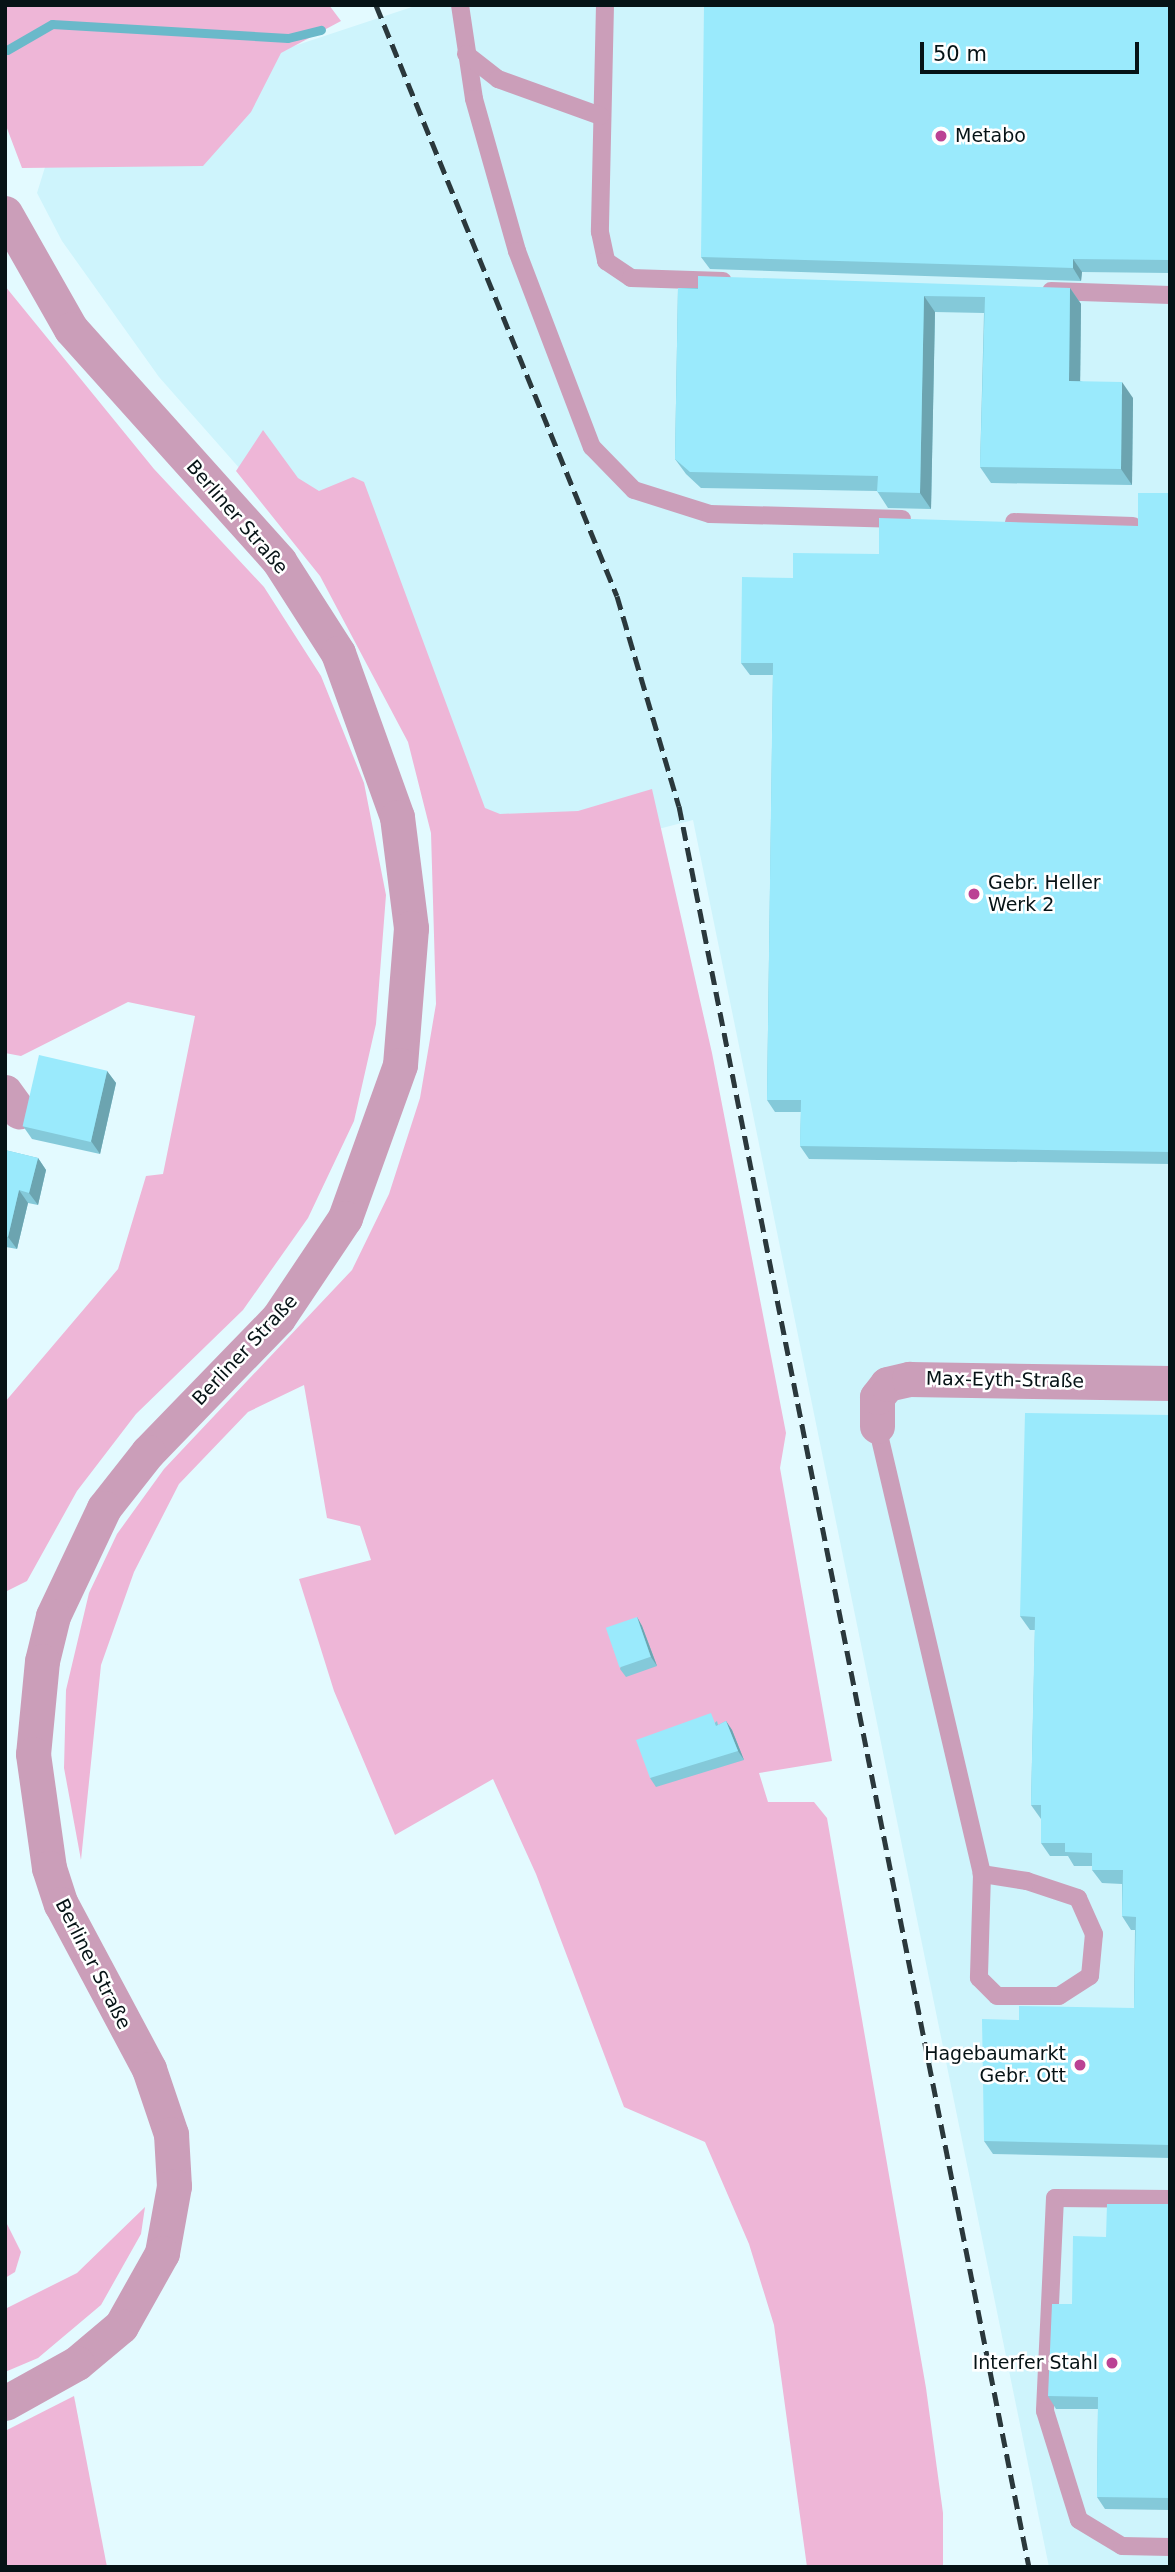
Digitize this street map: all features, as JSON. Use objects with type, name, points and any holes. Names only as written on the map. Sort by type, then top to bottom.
[{"type":"street","name":"Berliner Straße","points":[[5,213],[71,329],[279,561],[338,653],[382,761],[397,817],[411,928],[400,1065],[345,1218],[278,1318],[148,1452],[104,1508],[53,1616],[42,1661],[33,1754],[50,1867],[61,1904],[149,2069],[171,2134],[174,2186],[155,2269],[121,2326],[77,2363],[5,2403]]},
{"type":"street","name":"Max-Eyth-Straße","points":[[877,1426],[877,1397],[887,1384],[909,1379],[1170,1383]]},
{"type":"lane","points":[[460,5],[466,54],[517,251],[593,447],[634,490],[710,514],[928,520]]},
{"type":"lane","points":[[605,5],[600,232],[607,261],[631,278],[742,281]]},
{"type":"lane","points":[[466,54],[498,79],[601,116]]},
{"type":"lane","points":[[1032,290],[1170,295]]},
{"type":"lane","points":[[997,522],[1133,526]]},
{"type":"lane","points":[[877,1426],[982,1874],[979,1978],[997,1996],[1059,1996],[1090,1976],[1094,1934],[1078,1898],[1027,1881],[982,1874]]},
{"type":"lane","points":[[1170,2199],[1055,2198],[1045,2411],[1079,2520],[1122,2546],[1170,2547]]},
{"type":"shaded area","points":[[5,5],[329,5],[341,21],[281,53],[251,112],[203,166],[22,168],[5,123]]},
{"type":"shaded area","points":[[418,5],[1170,5],[1170,2567],[1049,2567],[693,820],[601,844],[465,830],[307,545],[159,377],[62,241],[37,193],[50,151],[279,51]]},
{"type":"shaded area","points":[[5,286],[154,469],[264,587],[321,676],[364,783],[386,895],[376,1024],[354,1121],[308,1218],[243,1310],[136,1414],[77,1491],[27,1581],[5,1592],[5,1402],[118,1269],[146,1176],[163,1174],[195,1016],[128,1002],[21,1056],[5,1053]]},
{"type":"shaded area","points":[[263,430],[298,478],[319,491],[353,477],[364,482],[485,808],[500,814],[578,811],[652,789],[712,1053],[786,1433],[780,1468],[832,1761],[759,1773],[768,1802],[814,1802],[827,1818],[926,2388],[943,2513],[943,2567],[807,2567],[774,2325],[749,2244],[705,2142],[624,2107],[536,1874],[493,1779],[395,1835],[334,1691],[299,1579],[371,1560],[360,1526],[327,1518],[304,1385],[248,1412],[179,1484],[134,1572],[101,1665],[81,1860],[64,1768],[66,1690],[89,1593],[117,1534],[164,1469],[352,1270],[389,1194],[420,1098],[436,1004],[431,833],[408,742],[320,576],[236,471]]},
{"type":"shaded area","points":[[145,2207],[141,2234],[101,2305],[38,2358],[5,2372],[5,2309],[77,2273]]},
{"type":"shaded area","points":[[5,2220],[21,2252],[15,2272],[5,2278]]},
{"type":"shaded area","points":[[74,2396],[107,2567],[5,2567],[5,2431]]},
{"type":"building","name":"Metabo","points":[[704,5],[1170,5],[1170,260],[1073,259],[1073,268],[701,257]]},
{"type":"building","points":[[698,276],[1070,288],[1069,381],[1122,382],[1121,469],[980,467],[985,297],[924,296],[920,493],[877,492],[878,476],[690,472],[675,459],[678,288],[698,289]]},
{"type":"building","name":"Gebr. Heller Werk 2","points":[[1138,493],[1170,493],[1170,1152],[800,1146],[801,1100],[767,1100],[773,663],[741,663],[742,577],[793,578],[793,553],[879,554],[879,518],[1138,526]]},
{"type":"building","points":[[39,1055],[107,1071],[91,1142],[23,1126]]},
{"type":"building","points":[[5,1150],[38,1158],[29,1193],[19,1190],[8,1237],[5,1236]]},
{"type":"building","points":[[1025,1413],[1170,1415],[1170,2145],[984,2141],[982,2019],[1019,2020],[1019,2006],[1134,2008],[1136,1917],[1122,1916],[1123,1870],[1092,1870],[1092,1853],[1065,1852],[1065,1843],[1041,1843],[1041,1805],[1031,1805],[1035,1617],[1020,1616]]},
{"type":"building","points":[[637,1617],[651,1657],[619,1667],[606,1628]]},
{"type":"building","points":[[711,1713],[716,1726],[726,1721],[738,1751],[650,1778],[636,1740]]},
{"type":"building","name":"Interfer Stahl","points":[[1107,2204],[1170,2204],[1170,2498],[1097,2497],[1098,2397],[1048,2396],[1052,2304],[1072,2304],[1073,2236],[1106,2237]]},
{"type":"waterway","points":[[7,50],[52,24],[288,38],[321,30]]},
{"type":"railway","points":[[376,5],[617,596],[679,806],[1029,2567]]},
{"type":"place","name":"Metabo","points":[[941,136]]},
{"type":"place","name":"Gebr. Heller Werk 2","points":[[974,894]]},
{"type":"place","name":"Hagebaumarkt Gebr. Ott","points":[[1080,2065]]},
{"type":"place","name":"Interfer Stahl","points":[[1112,2363]]}]
